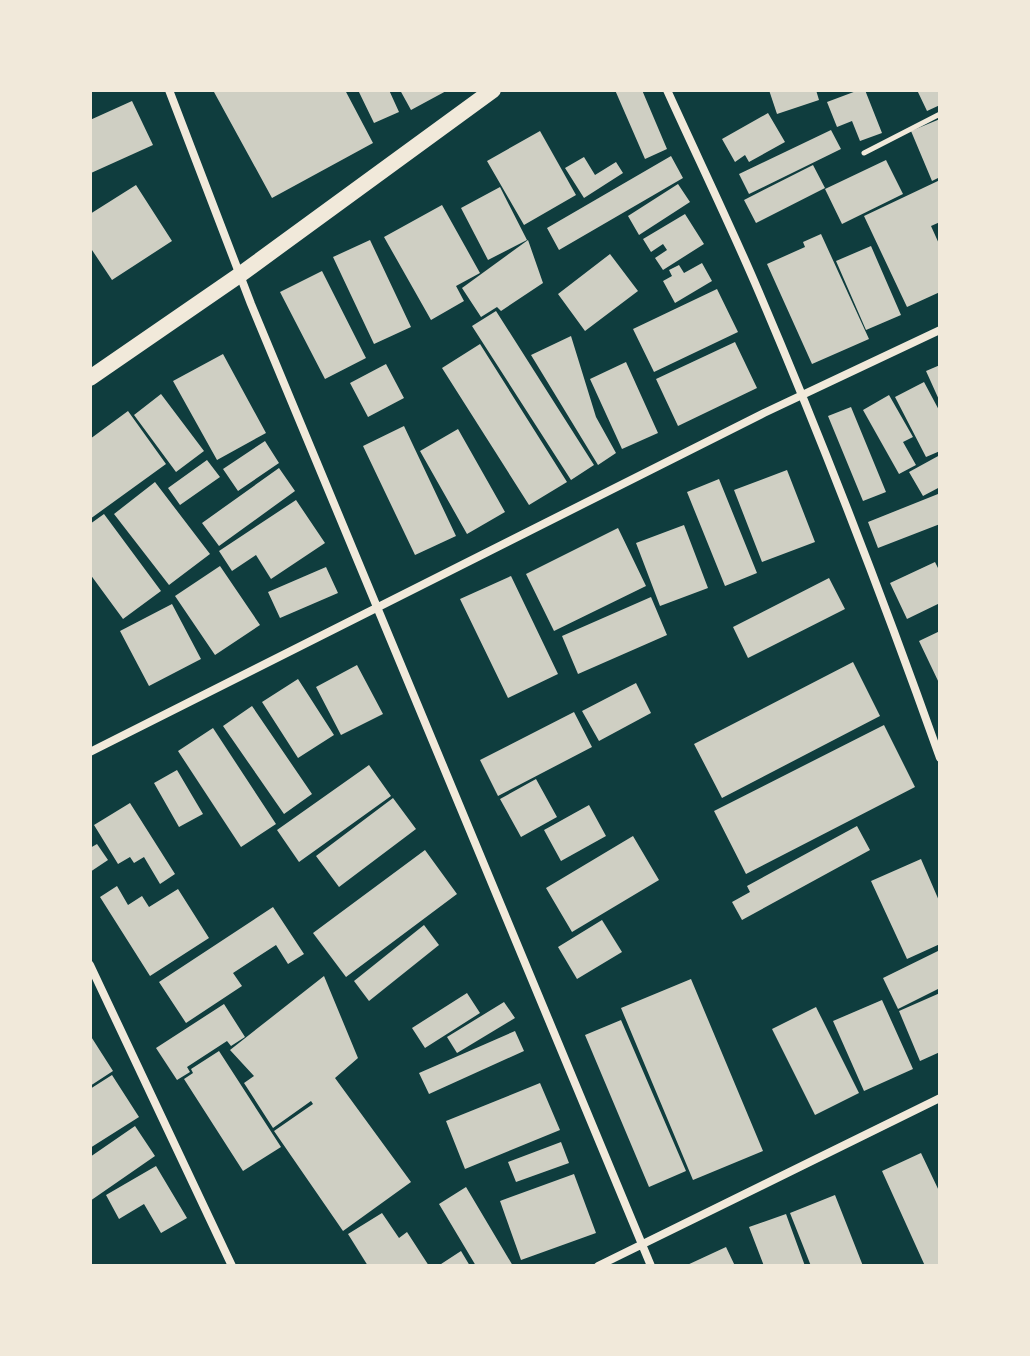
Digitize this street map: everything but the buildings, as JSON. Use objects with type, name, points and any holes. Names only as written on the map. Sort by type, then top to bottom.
[{"type":"main road","points":[[90,378],[241,274],[493,90]]},
{"type":"street","points":[[169,90],[251,304],[651,1266]]},
{"type":"street","points":[[667,90],[802,396],[886,606],[940,758]]},
{"type":"street","points":[[90,752],[940,330]]},
{"type":"street","points":[[90,965],[232,1266]]},
{"type":"street","points":[[598,1266],[940,1098]]},
{"type":"path","points":[[864,153],[940,114]]}]
